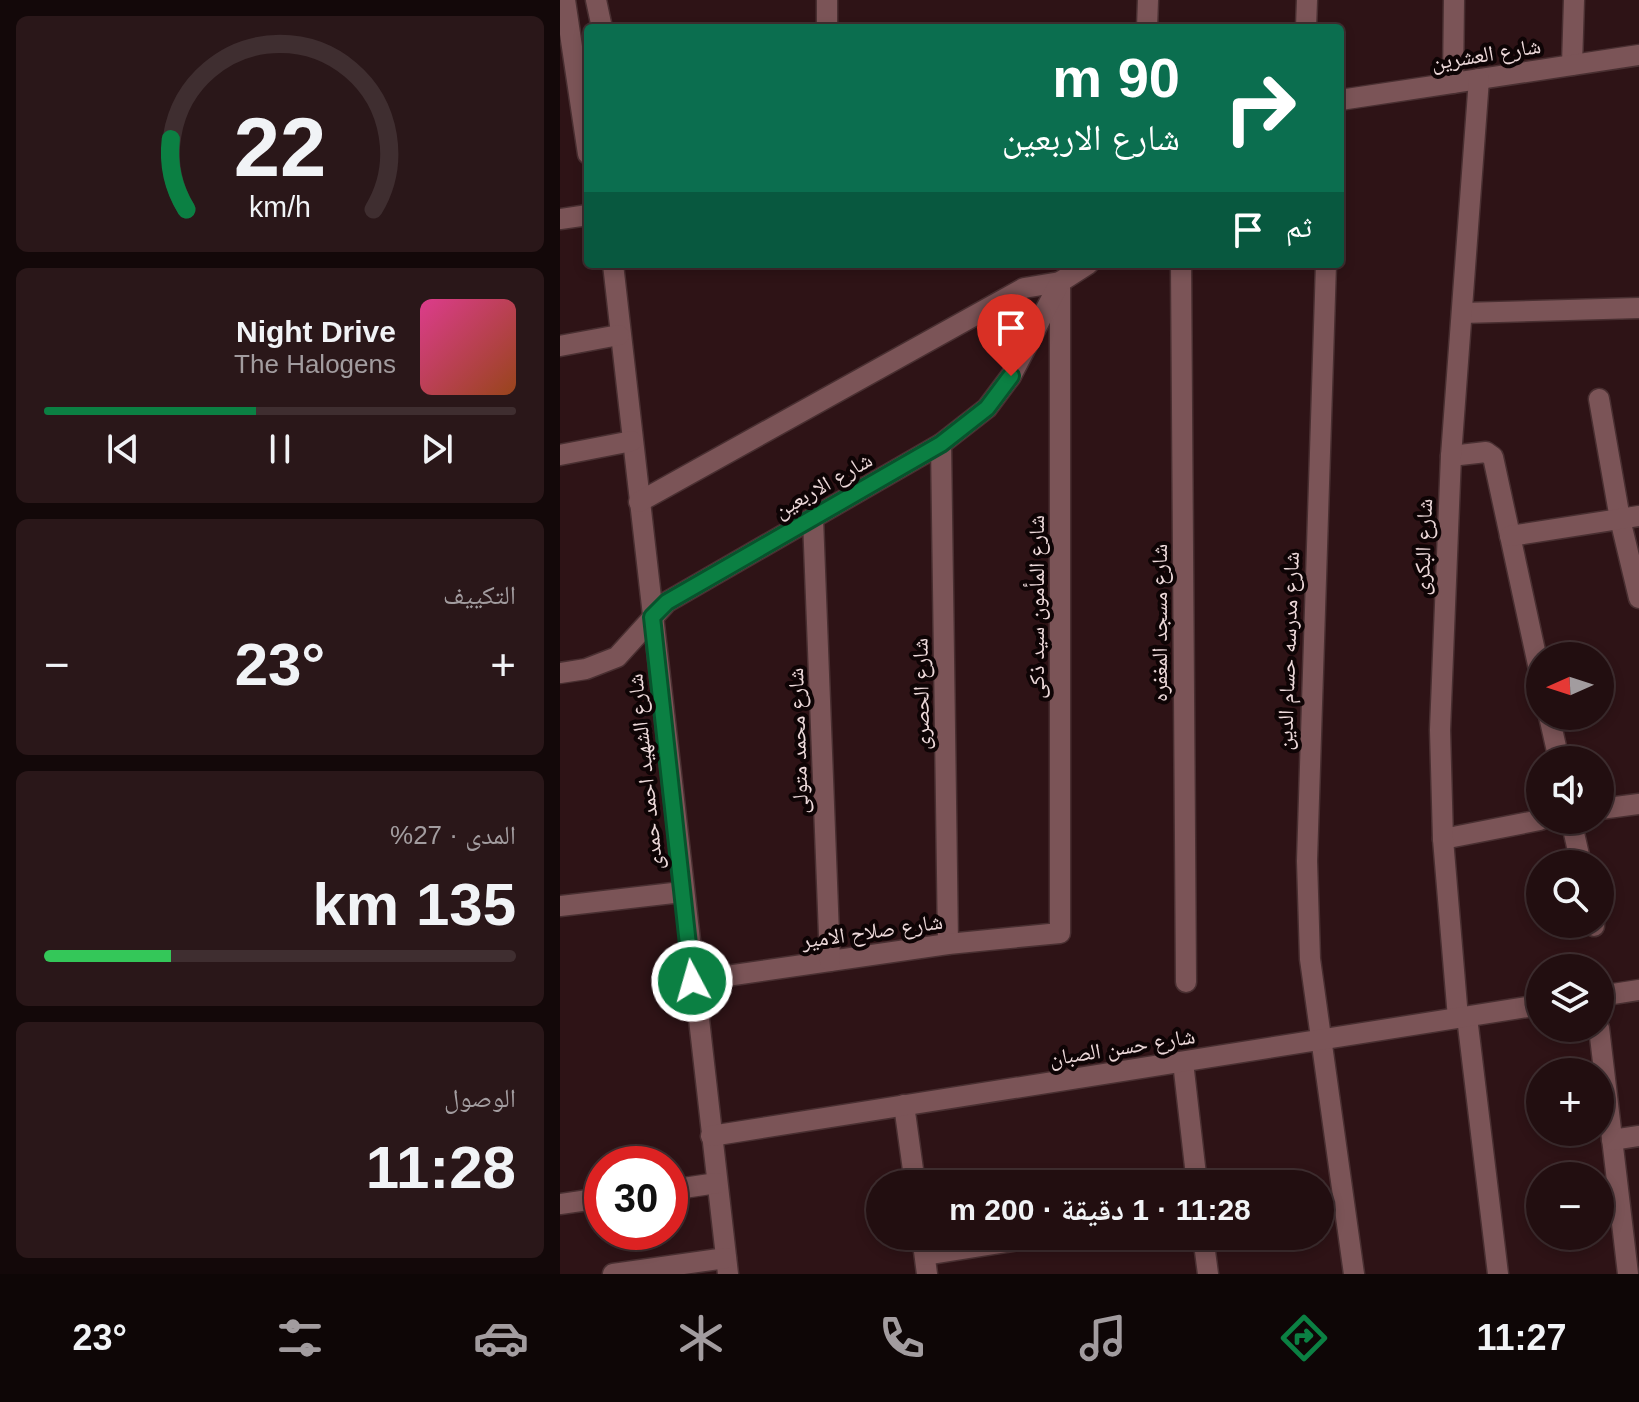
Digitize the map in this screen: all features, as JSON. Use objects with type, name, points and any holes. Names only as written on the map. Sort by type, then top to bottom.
[{"type":"street","points":[[565,0],[580,30],[584,92]]},
{"type":"street","points":[[596,0],[601,24]]},
{"type":"street","points":[[827,0],[827,24]]},
{"type":"street","points":[[1147,24],[1148,0]]},
{"type":"street","points":[[1306,24],[1307,0]]},
{"type":"street","points":[[1453,83],[1454,0]]},
{"type":"street","points":[[1572,65],[1574,0]]},
{"type":"street","name":"شارع العشرين","points":[[1344,99],[1639,55]]},
{"type":"street","name":"شارع البكرى","points":[[1479,79],[1451,456],[1440,730],[1443,839],[1462,1017],[1498,1274]]},
{"type":"street","points":[[560,219],[584,216]]},
{"type":"street","name":"شارع الشهيد احمد حمدى","points":[[613,268],[692,981],[727,1266]]},
{"type":"street","name":"شارع الاربعين","points":[[639,502],[1024,288],[1060,282],[1082,268]]},
{"type":"street","name":"شارع مسجد المغفره","points":[[1181,268],[1186,982]]},
{"type":"street","name":"شارع مدرسه حسام الدين","points":[[1326,268],[1307,792],[1310,959],[1354,1274]]},
{"type":"street","name":"شارع الاربعين","points":[[560,673],[586,669],[617,657],[667,602],[941,444],[987,408],[1011,376],[1060,282]]},
{"type":"street","name":"شارع المأمون سيد ذكى","points":[[1060,282],[1060,933]]},
{"type":"street","points":[[1462,313],[1639,308]]},
{"type":"street","points":[[560,346],[619,335]]},
{"type":"street","points":[[1599,399],[1630,518],[1639,598]]},
{"type":"street","points":[[560,455],[632,441]]},
{"type":"street","name":"شارع الحصرى","points":[[941,444],[948,944]]},
{"type":"street","points":[[1451,456],[1486,452],[1493,457],[1533,642]]},
{"type":"street","points":[[1510,536],[1630,518]]},
{"type":"street","name":"شارع محمد متولى","points":[[813,519],[830,961]]},
{"type":"street","points":[[1614,807],[1639,804]]},
{"type":"street","points":[[1443,839],[1526,823]]},
{"type":"street","points":[[560,906],[682,892]]},
{"type":"street","name":"شارع صلاح الامير","points":[[692,981],[948,944],[1060,933]]},
{"type":"street","points":[[1614,994],[1639,990]]},
{"type":"street","name":"شارع حسن الصبان","points":[[711,1136],[1526,1007]]},
{"type":"street","points":[[1183,1062],[1195,1170]]},
{"type":"street","points":[[904,1105],[913,1170]]},
{"type":"street","points":[[1614,1140],[1639,1136]]},
{"type":"street","points":[[1613,1146],[1628,1274]]},
{"type":"street","points":[[688,1187],[717,1183]]},
{"type":"street","points":[[560,1204],[584,1201]]},
{"type":"street","points":[[925,1255],[956,1250]]},
{"type":"street","points":[[1205,1250],[1208,1274]]},
{"type":"street","points":[[613,1274],[727,1266]]},
{"type":"route","points":[[692,981],[652,617],[667,602],[941,444],[987,408],[1011,376]]}]
